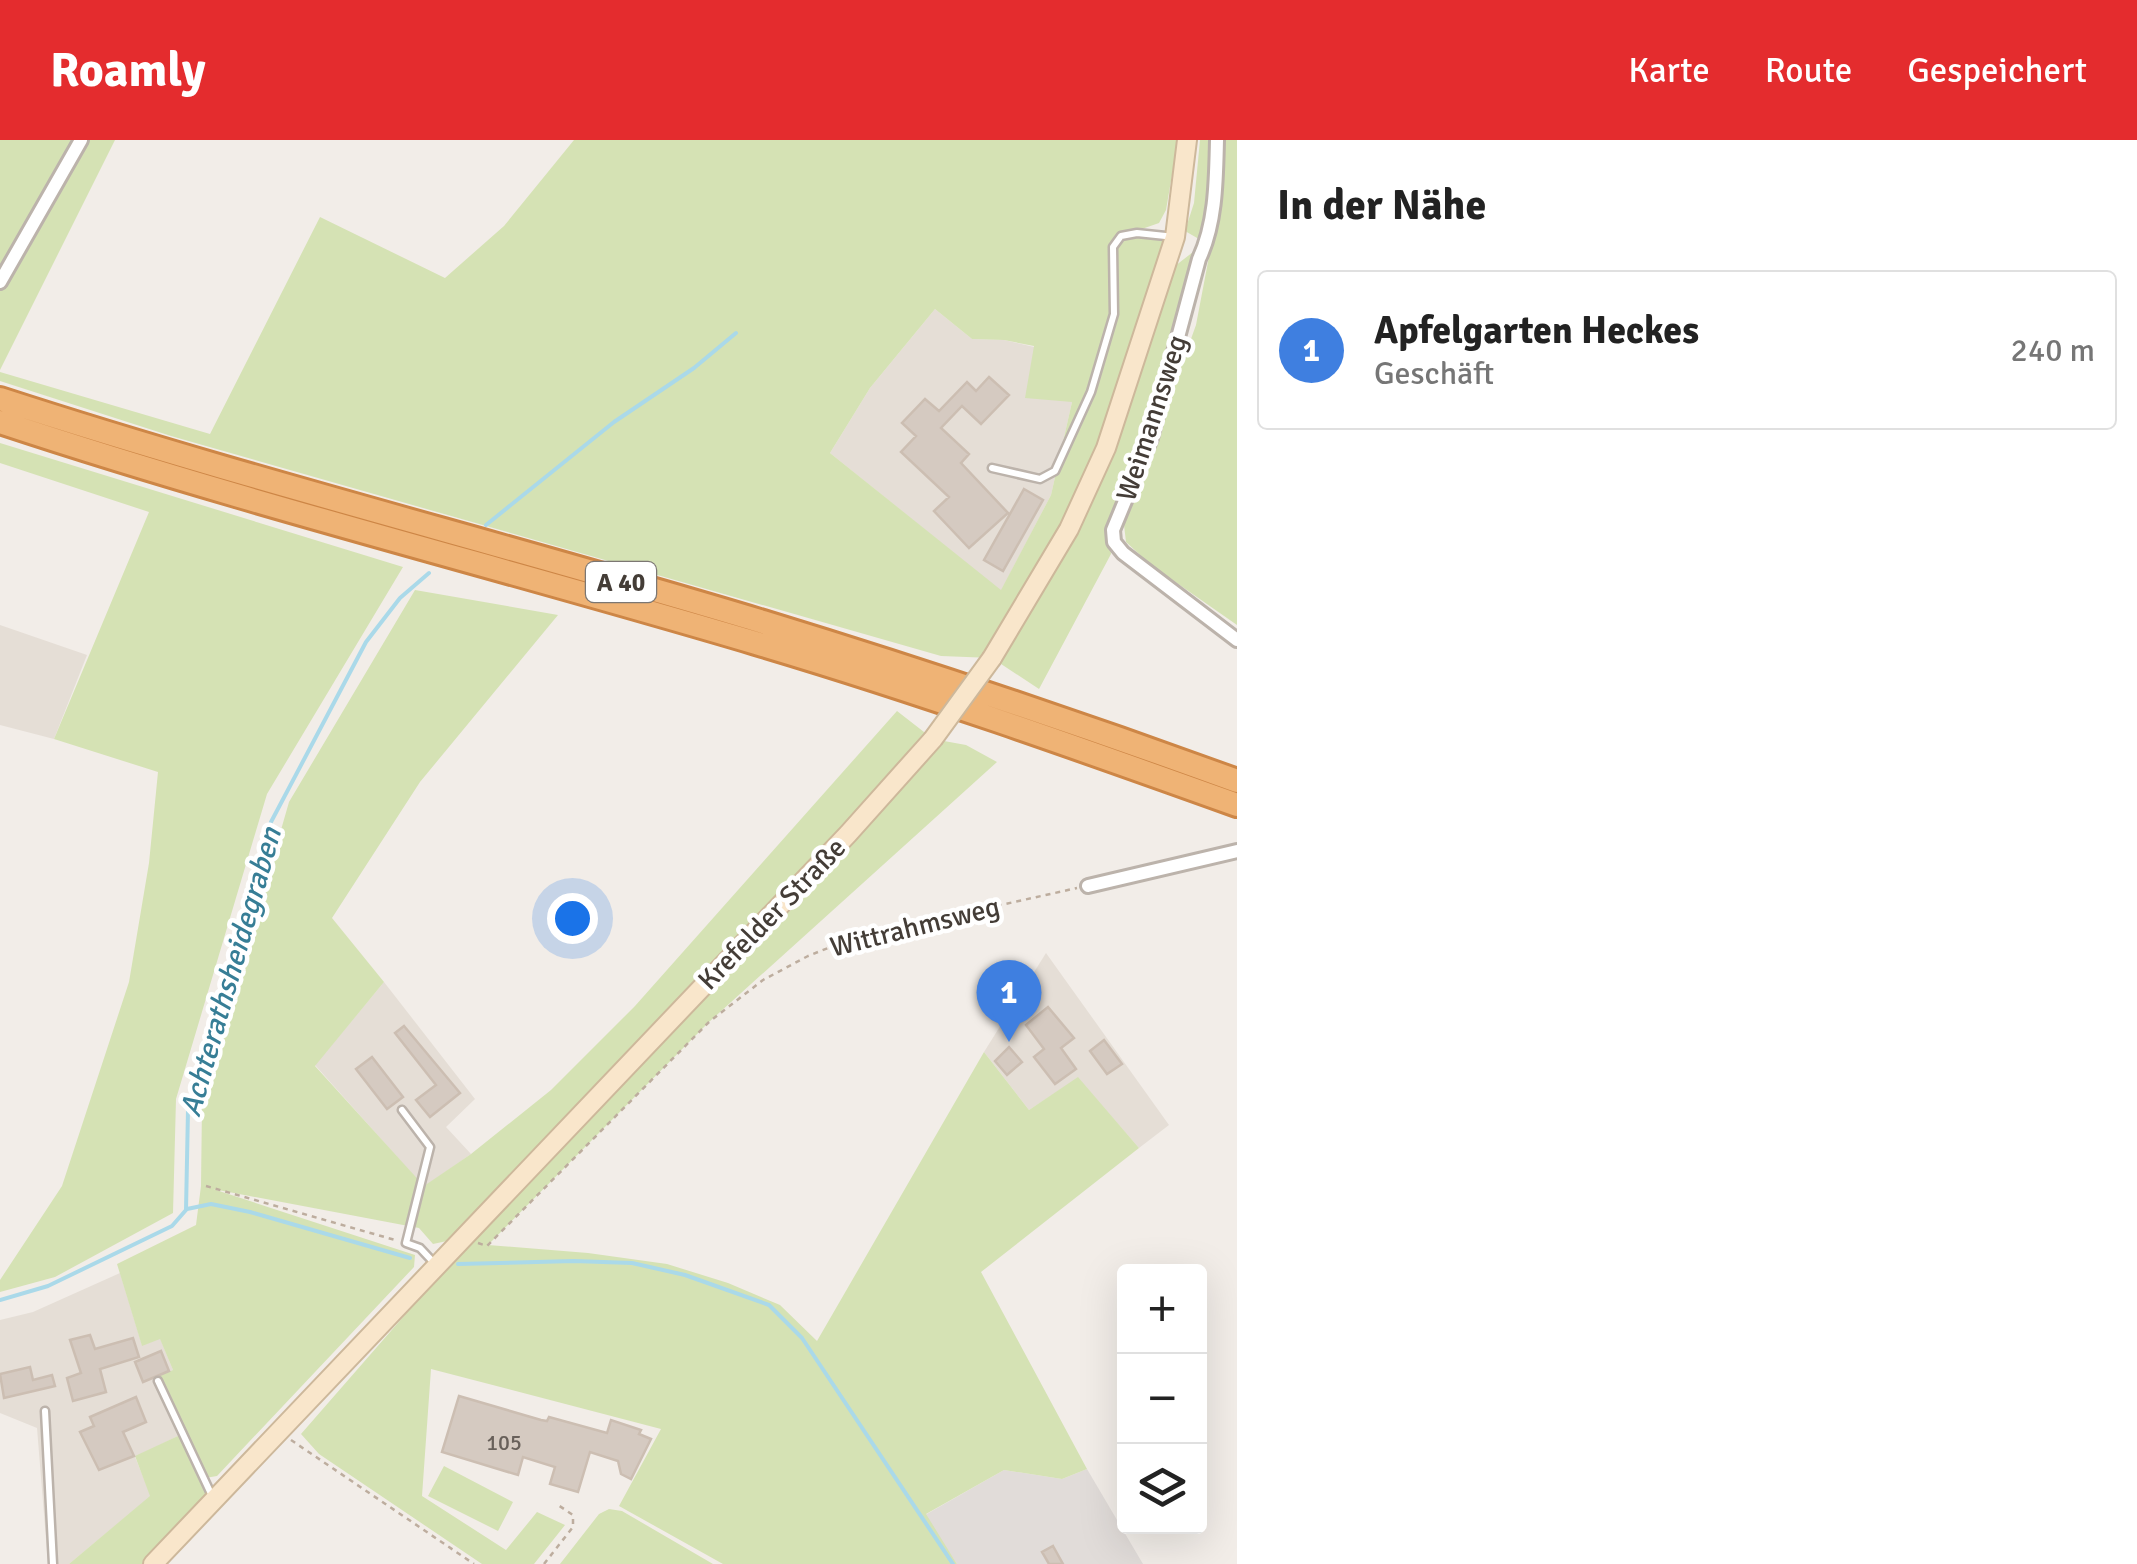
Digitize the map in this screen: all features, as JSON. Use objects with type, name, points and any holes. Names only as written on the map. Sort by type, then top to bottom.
[{"type":"highway","name":"A 40","points":[[0,398],[272,484],[855,650],[969,686],[1237,782]]},
{"type":"highway","name":"A 40","points":[[0,422],[263,504],[758,643],[914,692],[1237,805]]},
{"type":"main road","name":"Krefelder Straße","points":[[153,1564],[848,834],[933,739],[992,658],[1069,529],[1106,448],[1175,237],[1187,140]]},
{"type":"street","points":[[0,282],[81,140]]},
{"type":"street","name":"Weimannsweg","points":[[1218,140],[1212,219],[1206,244],[1152,438],[1114,530],[1114,542],[1237,640]]},
{"type":"street","points":[[1088,886],[1237,851]]},
{"type":"lane","points":[[992,468],[1040,479],[1055,471],[1091,392],[1114,314],[1113,247],[1121,236],[1175,237]]},
{"type":"lane","points":[[402,1110],[430,1147],[406,1244],[420,1248],[436,1266]]},
{"type":"lane","points":[[158,1382],[214,1500]]},
{"type":"lane","points":[[46,1411],[54,1564]]},
{"type":"path","name":"Wittrahmsweg","points":[[463,1238],[487,1246],[709,1022],[764,980],[853,938],[1088,886]]},
{"type":"path","points":[[206,1186],[406,1244]]},
{"type":"path","points":[[278,1430],[474,1564]]},
{"type":"path","points":[[544,1564],[574,1526],[573,1515],[558,1505]]},
{"type":"shaded area","points":[[935,309],[972,339],[1004,340],[1034,347],[1072,402],[1051,495],[1001,591],[830,453],[870,388]]},
{"type":"shaded area","points":[[0,625],[87,655],[54,739],[0,725]]},
{"type":"shaded area","points":[[1046,953],[1169,1125],[1139,1148],[1078,1078],[1029,1110],[984,1052]]},
{"type":"shaded area","points":[[384,982],[475,1099],[446,1127],[471,1154],[424,1187],[315,1065]]},
{"type":"shaded area","points":[[120,1273],[142,1345],[160,1338],[173,1370],[154,1378],[180,1435],[135,1457],[151,1496],[69,1564],[48,1564],[37,1428],[0,1413],[0,1320],[33,1312]]},
{"type":"shaded area","points":[[1087,1469],[1117,1520],[1117,1534],[1125,1534],[1143,1564],[957,1564],[925,1515],[1004,1470],[1062,1479]]},
{"type":"green space","points":[[0,140],[115,140],[0,370]]},
{"type":"green space","points":[[574,140],[1178,140],[1166,210],[1159,223],[1139,230],[1175,237],[1166,273],[1193,252],[1144,444],[1109,525],[1111,554],[1039,689],[992,658],[941,656],[171,436],[0,381],[0,372],[210,434],[320,217],[445,278],[504,226]],"holes":[[[935,309],[972,339],[1034,346],[1025,398],[1072,402],[1051,495],[1001,590],[830,453],[870,388]]]},
{"type":"green space","points":[[1200,140],[1237,140],[1237,625],[1151,565],[1126,542],[1124,525],[1196,325],[1211,246],[1185,231],[1194,203]]},
{"type":"green space","points":[[0,443],[403,567],[267,794],[176,1099],[173,1213],[55,1277],[0,1292],[0,1280],[62,1186],[129,982],[149,863],[158,772],[54,739],[149,512],[0,463]]},
{"type":"green space","points":[[415,590],[558,615],[420,782],[332,918],[384,982],[315,1066],[424,1186],[551,1090],[635,1006],[897,711],[933,739],[966,745],[997,762],[709,1022],[488,1245],[667,1264],[780,1305],[817,1341],[984,1052],[1029,1110],[1078,1077],[1139,1148],[981,1272],[1087,1469],[1062,1479],[1004,1470],[926,1514],[957,1564],[723,1564],[619,1506],[661,1429],[431,1369],[422,1496],[506,1550],[537,1512],[565,1525],[534,1564],[482,1564],[319,1454],[301,1434],[404,1316],[461,1238],[433,1244],[419,1228],[213,1189],[415,1255],[414,1267],[217,1476],[205,1478],[158,1376],[173,1370],[160,1339],[142,1346],[117,1264],[196,1225],[201,1186],[202,1105],[289,802]]},
{"type":"green space","points":[[180,1435],[208,1493],[142,1564],[69,1564],[150,1496],[135,1456]]},
{"type":"green space","points":[[444,1466],[513,1502],[498,1531],[428,1496]]},
{"type":"green space","points":[[609,1509],[622,1511],[713,1564],[560,1564],[599,1514]]},
{"type":"building","points":[[989,377],[1009,395],[981,424],[962,406],[941,428],[969,454],[961,463],[1008,513],[969,548],[934,511],[949,497],[901,452],[916,436],[902,423],[925,399],[939,411],[967,382],[976,391]]},
{"type":"building","points":[[1024,489],[1043,500],[1003,571],[984,560]]},
{"type":"building","points":[[1048,1007],[1074,1038],[1061,1048],[1076,1069],[1055,1084],[1034,1057],[1044,1049],[1026,1025]]},
{"type":"building","points":[[404,1026],[460,1093],[430,1117],[416,1100],[436,1085],[395,1033]]},
{"type":"building","points":[[1104,1040],[1122,1064],[1107,1074],[1090,1051]]},
{"type":"building","points":[[1009,1047],[1022,1062],[1007,1075],[995,1061]]},
{"type":"building","points":[[372,1057],[403,1097],[387,1109],[356,1069]]},
{"type":"building","points":[[90,1335],[95,1349],[133,1338],[139,1357],[100,1369],[106,1392],[73,1401],[67,1378],[81,1373],[70,1340]]},
{"type":"building","points":[[161,1351],[169,1371],[143,1382],[135,1362]]},
{"type":"building","points":[[30,1367],[33,1380],[52,1375],[55,1386],[4,1398],[0,1374]]},
{"type":"building","points":[[459,1396],[541,1420],[547,1421],[549,1417],[607,1433],[611,1420],[641,1430],[639,1434],[651,1439],[631,1479],[621,1474],[618,1461],[590,1452],[578,1492],[550,1484],[555,1467],[523,1457],[518,1475],[442,1452]]},
{"type":"building","points":[[136,1397],[146,1422],[123,1432],[134,1456],[99,1470],[80,1432],[94,1426],[90,1417]]},
{"type":"building","points":[[1053,1546],[1063,1564],[1049,1564],[1042,1552]]},
{"type":"waterway","name":"Achterathsheidegraben","points":[[486,525],[614,422],[694,368],[736,333]]},
{"type":"waterway","name":"Achterathsheidegraben","points":[[0,1300],[48,1286],[172,1226],[186,1210],[188,1110],[271,822],[366,642],[400,598],[429,573]]},
{"type":"waterway","points":[[187,1209],[211,1204],[250,1212],[410,1258]]},
{"type":"waterway","points":[[458,1264],[632,1263],[685,1275],[769,1305],[802,1338],[953,1564]]},
{"type":"place","name":"Apfelgarten Heckes","points":[[1009,1042]]}]
